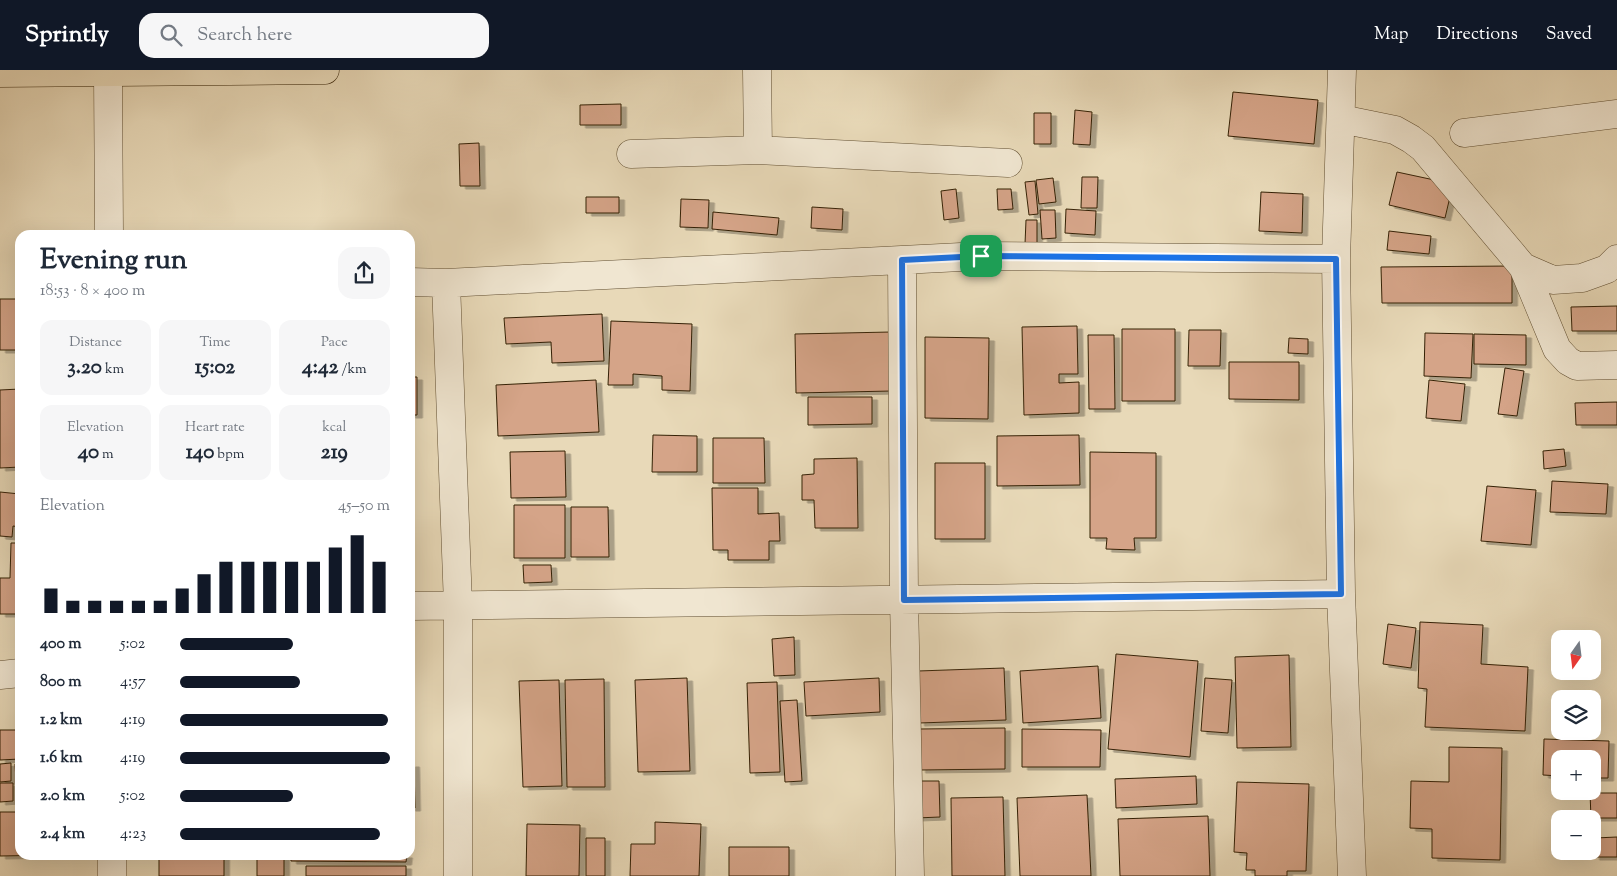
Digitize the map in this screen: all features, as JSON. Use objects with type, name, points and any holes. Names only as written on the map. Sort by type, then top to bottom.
[{"type":"highway","points":[[0,73],[326,70]]},
{"type":"street","points":[[757,70],[758,150]]},
{"type":"street","points":[[1342,70],[1336,259],[1341,594],[1352,876]]},
{"type":"street","points":[[108,72],[109,230]]},
{"type":"street","points":[[1464,133],[1617,114]]},
{"type":"street","points":[[1341,119],[1395,130],[1423,148],[1523,267],[1557,349],[1568,361],[1577,366],[1617,365]]},
{"type":"street","points":[[631,154],[758,150],[1008,163]]},
{"type":"street","points":[[415,282],[446,283],[981,256],[1336,259]]},
{"type":"street","points":[[1523,267],[1553,280],[1582,278],[1606,269],[1617,259]]},
{"type":"street","points":[[902,260],[904,600],[910,876]]},
{"type":"street","points":[[446,283],[458,605],[458,876]]},
{"type":"street","points":[[415,606],[1341,594]]},
{"type":"street","points":[[0,674],[15,673]]},
{"type":"street","points":[[112,860],[112,876]]},
{"type":"building","points":[[1233,92],[1318,100],[1314,144],[1228,136]]},
{"type":"building","points":[[621,104],[621,125],[580,125],[580,105]]},
{"type":"building","points":[[1075,110],[1092,112],[1090,145],[1073,144]]},
{"type":"building","points":[[1034,113],[1051,113],[1051,144],[1034,144]]},
{"type":"building","points":[[479,143],[480,186],[460,186],[459,144]]},
{"type":"building","points":[[1397,172],[1453,184],[1445,218],[1389,205]]},
{"type":"building","points":[[1082,177],[1098,177],[1097,208],[1081,208]]},
{"type":"building","points":[[1053,178],[1056,202],[1039,204],[1036,180]]},
{"type":"building","points":[[1035,181],[1038,214],[1029,215],[1025,182]]},
{"type":"building","points":[[956,189],[959,218],[944,220],[941,191]]},
{"type":"building","points":[[997,189],[1011,189],[1013,209],[998,210]]},
{"type":"building","points":[[1261,192],[1303,194],[1302,233],[1259,231]]},
{"type":"building","points":[[586,197],[619,197],[619,213],[586,213]]},
{"type":"building","points":[[681,199],[709,200],[708,228],[680,227]]},
{"type":"building","points":[[812,207],[843,209],[842,230],[811,228]]},
{"type":"building","points":[[1066,209],[1096,211],[1095,235],[1065,233]]},
{"type":"building","points":[[1040,210],[1055,210],[1056,238],[1042,239]]},
{"type":"building","points":[[713,212],[779,218],[777,235],[712,229]]},
{"type":"building","points":[[1026,220],[1037,220],[1037,245],[1025,244]]},
{"type":"building","points":[[1389,231],[1431,236],[1429,254],[1387,250]]},
{"type":"building","points":[[1512,266],[1512,303],[1382,303],[1381,267]]},
{"type":"building","points":[[0,299],[15,299],[15,350],[0,350]]},
{"type":"building","points":[[1617,306],[1617,331],[1572,331],[1571,307]]},
{"type":"building","points":[[602,314],[604,361],[552,363],[551,342],[506,344],[504,318]]},
{"type":"building","points":[[611,321],[692,324],[690,391],[662,390],[662,376],[633,374],[633,385],[608,385]]},
{"type":"building","points":[[1077,326],[1078,374],[1059,374],[1059,383],[1079,382],[1079,413],[1024,415],[1022,327]]},
{"type":"building","points":[[1122,329],[1175,329],[1175,401],[1122,401]]},
{"type":"building","points":[[1189,330],[1221,330],[1220,366],[1188,366]]},
{"type":"building","points":[[891,332],[892,391],[796,393],[795,334]]},
{"type":"building","points":[[1425,333],[1473,334],[1471,378],[1424,376]]},
{"type":"building","points":[[1474,334],[1526,335],[1526,365],[1474,364]]},
{"type":"building","points":[[1088,335],[1114,335],[1115,409],[1089,409]]},
{"type":"building","points":[[925,337],[989,338],[988,419],[925,418]]},
{"type":"building","points":[[1289,338],[1308,339],[1308,354],[1288,353]]},
{"type":"building","points":[[1229,362],[1299,362],[1299,400],[1229,399]]},
{"type":"building","points":[[1505,368],[1524,371],[1517,416],[1498,414]]},
{"type":"building","points":[[415,377],[417,377],[417,415],[415,415]]},
{"type":"building","points":[[596,380],[599,432],[498,436],[496,385]]},
{"type":"building","points":[[1429,380],[1465,384],[1461,421],[1426,418]]},
{"type":"building","points":[[15,389],[15,467],[0,468],[0,390]]},
{"type":"building","points":[[808,397],[872,397],[872,424],[808,425]]},
{"type":"building","points":[[1617,402],[1617,425],[1576,425],[1575,403]]},
{"type":"building","points":[[653,435],[697,436],[697,472],[652,472]]},
{"type":"building","points":[[1079,435],[1080,485],[997,486],[997,436]]},
{"type":"building","points":[[713,438],[764,438],[765,483],[713,483]]},
{"type":"building","points":[[1564,449],[1566,466],[1544,469],[1543,451]]},
{"type":"building","points":[[565,451],[566,497],[511,498],[510,452]]},
{"type":"building","points":[[1090,452],[1156,453],[1156,538],[1134,538],[1135,550],[1106,549],[1107,538],[1090,538]]},
{"type":"building","points":[[857,458],[858,528],[815,528],[814,500],[802,500],[802,475],[814,474],[814,459]]},
{"type":"building","points":[[935,463],[985,463],[985,539],[935,539]]},
{"type":"building","points":[[1552,481],[1608,484],[1606,514],[1550,512]]},
{"type":"building","points":[[1487,486],[1536,490],[1531,545],[1481,541]]},
{"type":"building","points":[[712,488],[758,488],[758,514],[779,513],[780,541],[769,541],[769,560],[728,560],[728,550],[713,550]]},
{"type":"building","points":[[0,492],[15,494],[15,526],[13,526],[12,537],[0,536]]},
{"type":"building","points":[[514,505],[565,505],[565,558],[514,558]]},
{"type":"building","points":[[571,507],[608,507],[609,557],[571,557]]},
{"type":"building","points":[[11,543],[15,543],[15,614],[0,614],[0,578],[10,578]]},
{"type":"building","points":[[523,565],[551,565],[552,582],[524,583]]},
{"type":"building","points":[[1420,622],[1483,625],[1481,664],[1528,667],[1525,731],[1425,727],[1427,689],[1418,688]]},
{"type":"building","points":[[1388,624],[1416,628],[1411,668],[1383,664]]},
{"type":"building","points":[[794,637],[795,675],[774,676],[772,639]]},
{"type":"building","points":[[1116,654],[1198,661],[1190,757],[1108,749]]},
{"type":"building","points":[[1289,655],[1291,747],[1237,748],[1235,657]]},
{"type":"building","points":[[1098,666],[1101,718],[1023,723],[1020,671]]},
{"type":"building","points":[[1004,668],[1006,720],[919,723],[918,671]]},
{"type":"building","points":[[687,678],[690,771],[638,772],[635,680]]},
{"type":"building","points":[[879,678],[880,712],[806,716],[804,682]]},
{"type":"building","points":[[1205,678],[1232,680],[1228,733],[1201,731]]},
{"type":"building","points":[[604,679],[605,787],[567,787],[565,680]]},
{"type":"building","points":[[559,680],[562,786],[523,787],[519,681]]},
{"type":"building","points":[[777,682],[780,772],[750,773],[747,683]]},
{"type":"building","points":[[797,700],[802,781],[785,782],[780,701]]},
{"type":"building","points":[[1005,728],[1005,769],[920,770],[920,729]]},
{"type":"building","points":[[1022,729],[1101,730],[1100,767],[1022,767]]},
{"type":"building","points":[[0,730],[15,730],[15,759],[0,760]]},
{"type":"building","points":[[1544,739],[1609,741],[1608,778],[1601,778],[1601,750],[1551,750],[1551,775],[1543,775]]},
{"type":"building","points":[[1449,747],[1502,748],[1500,860],[1432,858],[1432,829],[1410,828],[1411,781],[1449,782]]},
{"type":"building","points":[[11,763],[11,781],[0,782],[0,764]]},
{"type":"building","points":[[1196,776],[1197,804],[1116,808],[1115,779]]},
{"type":"building","points":[[915,781],[939,781],[940,817],[916,818]]},
{"type":"building","points":[[1237,782],[1309,784],[1306,871],[1287,871],[1287,876],[1255,876],[1255,870],[1246,870],[1247,853],[1234,852]]},
{"type":"building","points":[[0,783],[13,783],[13,801],[0,802]]},
{"type":"building","points":[[1601,793],[1617,793],[1617,818],[1601,818],[1601,810],[1591,810],[1590,800],[1601,800]]},
{"type":"building","points":[[1087,795],[1091,876],[1020,876],[1017,798]]},
{"type":"building","points":[[1003,797],[1005,876],[952,876],[951,798]]},
{"type":"building","points":[[0,812],[15,812],[15,856],[0,856]]},
{"type":"building","points":[[1208,816],[1210,876],[1120,876],[1118,819]]},
{"type":"building","points":[[655,822],[701,824],[699,876],[630,876],[631,844],[655,844]]},
{"type":"building","points":[[527,824],[580,825],[579,876],[526,876]]},
{"type":"building","points":[[1617,837],[1617,857],[1601,857],[1601,838]]},
{"type":"building","points":[[586,838],[605,838],[605,876],[586,876]]},
{"type":"building","points":[[729,847],[789,847],[789,876],[729,876]]},
{"type":"building","points":[[159,860],[224,860],[224,876],[159,876]]},
{"type":"building","points":[[257,860],[284,860],[284,876],[257,876]]},
{"type":"building","points":[[291,860],[406,860],[406,862]]},
{"type":"building","points":[[306,866],[406,866],[406,876],[306,876]]},
{"type":"route","points":[[981,256],[1336,259],[1341,594],[904,600],[902,260],[981,256]]}]
